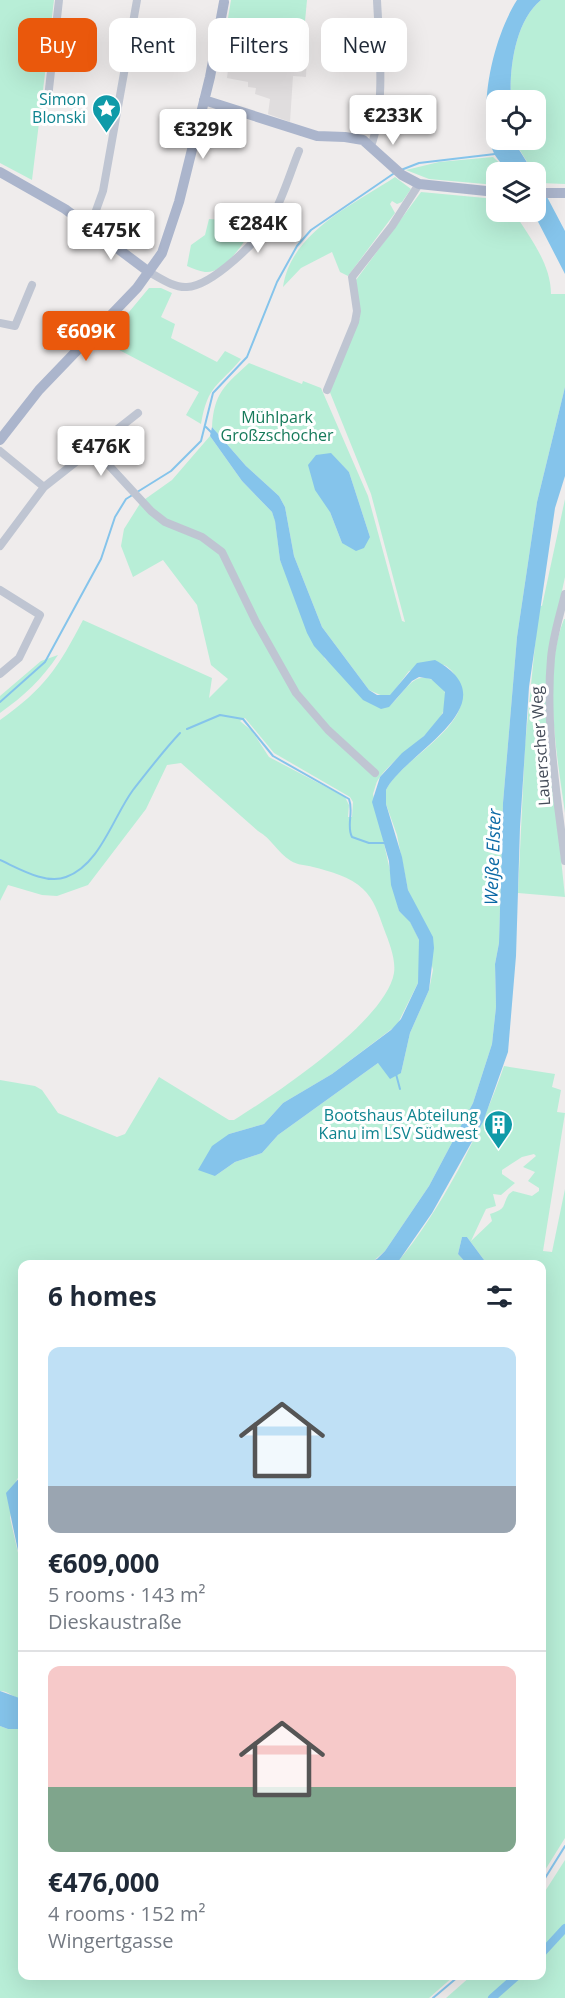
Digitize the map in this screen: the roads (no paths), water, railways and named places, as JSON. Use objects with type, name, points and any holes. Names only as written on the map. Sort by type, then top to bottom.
[{"type":"main road","points":[[0,440],[39,390],[88,340],[149,272],[162,253],[179,202],[204,100],[224,2]]},
{"type":"main road","points":[[204,100],[306,133],[354,138],[371,146],[394,168],[414,182],[486,191]]},
{"type":"main road","points":[[0,172],[90,227],[149,272]]},
{"type":"main road","points":[[546,193],[565,193]]},
{"type":"street","points":[[48,98],[59,0]]},
{"type":"street","points":[[90,227],[103,191],[137,0]]},
{"type":"street","points":[[371,146],[375,134],[379,90],[376,0]]},
{"type":"street","points":[[149,272],[171,284],[186,288],[202,284],[230,265],[270,221],[299,151]]},
{"type":"street","points":[[327,390],[355,321],[357,311],[352,277],[392,226],[414,182]]},
{"type":"street","points":[[0,323],[15,326],[32,285]]},
{"type":"street","points":[[0,546],[44,487],[138,413]]},
{"type":"street","points":[[92,447],[135,496],[165,522],[202,537],[222,552],[256,622],[296,693],[328,730],[375,773]]},
{"type":"street","points":[[0,451],[44,487]]},
{"type":"street","points":[[0,590],[40,615],[19,658],[0,674]]},
{"type":"street","name":"Lauerscher Weg","points":[[565,594],[551,657],[550,695],[551,737],[565,861]]},
{"type":"water","points":[[517,0],[541,0],[525,20],[520,33],[513,60],[511,90],[488,90],[495,53]]},
{"type":"water","points":[[519,150],[527,162],[500,162],[493,151]]},
{"type":"water","points":[[546,195],[565,231],[565,274],[538,222],[546,222]]},
{"type":"water","points":[[565,387],[565,476],[555,508],[529,687],[520,827],[516,956],[508,1052],[483,1122],[432,1213],[399,1260],[375,1260],[385,1251],[429,1186],[473,1103],[492,1044],[496,1007],[495,964],[499,943],[503,803],[517,637],[537,502]]},
{"type":"water","points":[[212,427],[246,466],[279,496],[285,507],[294,556],[322,627],[369,690],[377,695],[390,695],[417,663],[435,660],[456,676],[463,693],[459,710],[447,727],[397,776],[386,790],[386,804],[402,857],[408,890],[433,937],[434,948],[429,990],[410,1033],[401,1073],[390,1079],[378,1063],[278,1135],[262,1153],[235,1162],[215,1176],[198,1170],[212,1146],[229,1134],[264,1124],[283,1103],[332,1074],[391,1030],[401,1019],[418,983],[419,940],[410,922],[399,911],[391,885],[389,861],[372,802],[380,777],[402,753],[424,736],[443,713],[445,692],[431,679],[419,677],[412,681],[389,707],[381,709],[363,700],[314,646],[280,560],[272,512],[242,481],[210,436]]},
{"type":"water","points":[[331,453],[349,472],[370,537],[364,548],[356,551],[342,543],[330,512],[315,490],[308,465],[316,455]]},
{"type":"water","points":[[462,1237],[467,1237],[484,1260],[463,1260],[458,1254]]},
{"type":"water","points":[[18,1480],[18,1551],[6,1493]]},
{"type":"water","points":[[0,1691],[18,1698],[18,1729],[0,1726]]},
{"type":"waterway","points":[[401,170],[419,163],[495,154]]},
{"type":"waterway","points":[[0,702],[45,662],[101,559],[115,517],[126,499],[171,471],[201,441],[213,393],[247,357],[277,282],[297,246],[311,230],[393,174]]},
{"type":"waterway","points":[[206,427],[212,433]]},
{"type":"waterway","points":[[187,729],[220,715],[243,719],[273,756],[349,799],[352,837],[369,843],[385,843]]},
{"type":"waterway","points":[[0,860],[50,879],[66,877],[78,871],[97,851],[133,790],[180,733]]},
{"type":"waterway","points":[[396,1074],[400,1089]]},
{"type":"waterway","points":[[546,1877],[565,1846]]},
{"type":"waterway","points":[[546,1949],[565,1928]]},
{"type":"waterway","points":[[433,1998],[454,1980]]},
{"type":"waterway","points":[[492,1998],[512,1980]]},
{"type":"place","name":"Simon Blonski","points":[[107,134]]},
{"type":"place","name":"Bootshaus Abteilung Kanu im LSV Südwest","points":[[499,1150]]},
{"type":"park label","name":"Mühlpark Großzschocher","points":[[277,426]]},
{"type":"water label","name":"Weiße Elster","points":[[492,857]]}]
